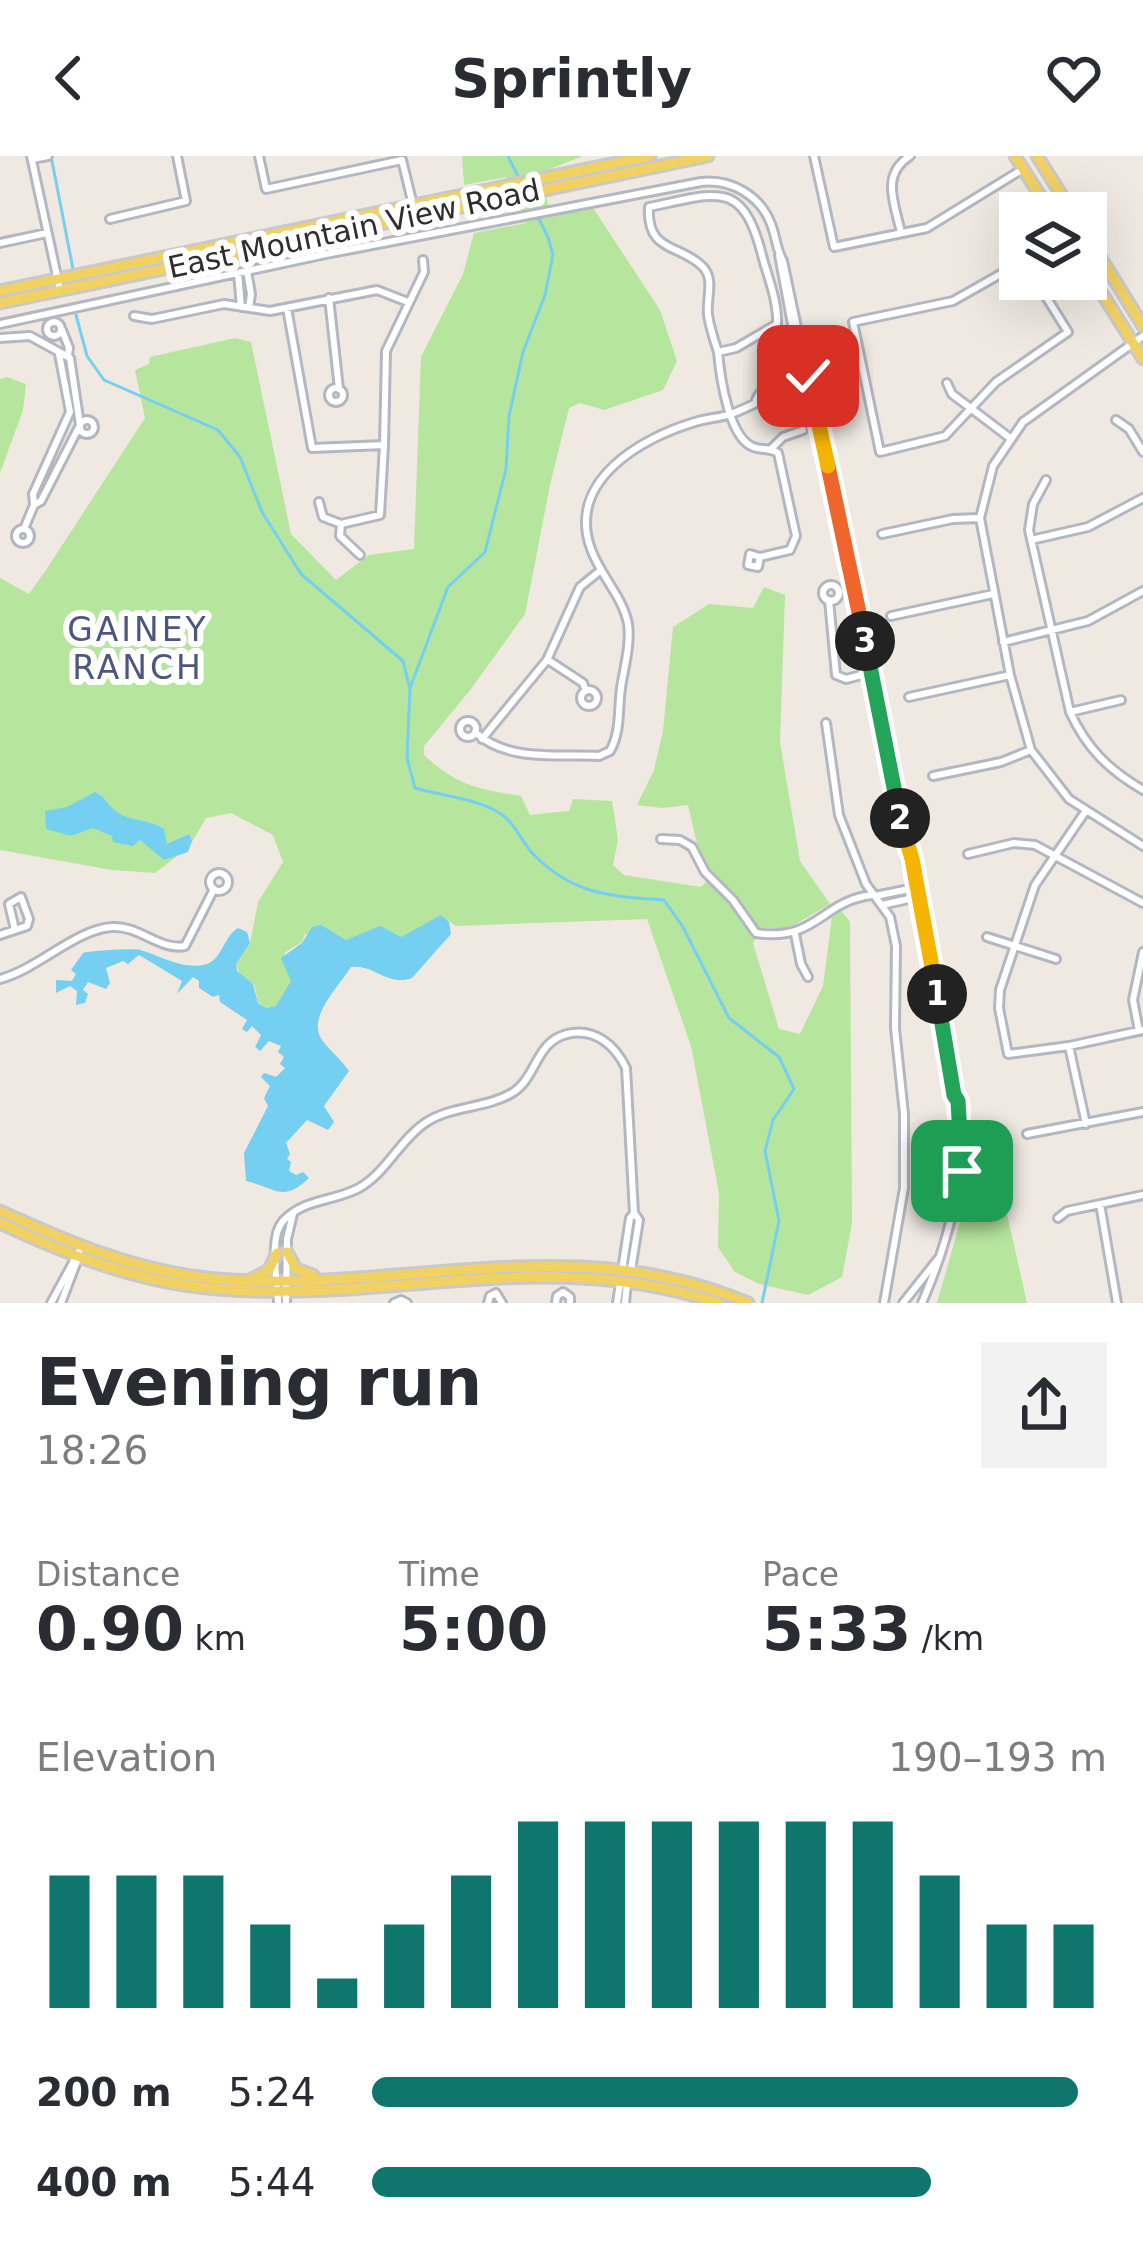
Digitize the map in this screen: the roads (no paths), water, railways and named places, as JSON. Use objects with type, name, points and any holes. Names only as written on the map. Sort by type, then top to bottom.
[{"type":"main road","name":"East Mountain View Road","points":[[544,184],[650,156]]},
{"type":"main road","name":"East Mountain View Road","points":[[0,303],[59,285],[414,210],[708,156]]},
{"type":"main road","points":[[1015,156],[1038,192]]},
{"type":"main road","points":[[1037,156],[1060,192]]},
{"type":"main road","points":[[1107,268],[1143,326]]},
{"type":"main road","name":"East Mountain View Road","points":[[0,291],[59,285]]},
{"type":"main road","points":[[1107,297],[1138,339],[1143,359]]},
{"type":"main road","points":[[0,1211],[79,1252],[168,1272],[247,1280],[282,1291],[324,1277],[541,1264],[673,1279],[744,1301]]},
{"type":"main road","points":[[0,1223],[132,1275],[188,1286],[282,1291],[525,1275],[625,1275],[718,1303]]},
{"type":"main road","points":[[247,1280],[269,1270],[282,1253],[296,1269],[324,1277]]},
{"type":"street","points":[[48,156],[32,158],[59,285]]},
{"type":"street","points":[[110,219],[186,201],[177,156]]},
{"type":"street","points":[[259,156],[266,189],[402,158],[414,210]]},
{"type":"street","points":[[814,156],[834,247],[942,221],[1023,169]]},
{"type":"street","points":[[901,233],[890,181],[892,172],[910,156]]},
{"type":"street","points":[[0,324],[53,318],[243,272],[720,182],[759,204],[772,224],[837,503],[835,512],[960,1094],[962,1171],[953,1214],[923,1301],[913,1292]]},
{"type":"street","points":[[718,352],[736,348],[777,324],[752,218],[740,205],[720,196],[650,207],[649,220],[659,241],[697,262],[708,275],[709,320],[722,388],[741,437],[752,447],[778,453],[796,542],[790,550],[760,557]]},
{"type":"street","points":[[0,243],[47,233]]},
{"type":"street","points":[[319,502],[322,517],[341,524],[380,515],[386,351],[424,272],[423,260]]},
{"type":"street","points":[[243,272],[245,307]]},
{"type":"street","points":[[999,276],[967,296],[853,322],[880,452],[945,436],[995,382],[1068,332],[1048,300]]},
{"type":"street","points":[[134,316],[143,320],[216,305],[287,308],[376,290],[408,302]]},
{"type":"street","points":[[329,298],[339,388]]},
{"type":"street","points":[[287,308],[312,448],[384,445]]},
{"type":"street","points":[[53,318],[69,348],[63,354]]},
{"type":"street","points":[[34,505],[41,501],[78,428],[63,354],[49,339],[47,328],[53,318]]},
{"type":"street","points":[[0,338],[49,339],[62,329]]},
{"type":"street","points":[[1138,339],[1039,409],[1010,438],[989,476],[980,518],[1003,642],[1030,750],[1056,786],[1084,812],[1143,846]]},
{"type":"street","points":[[475,732],[511,752],[599,756],[610,751],[628,630],[624,610],[590,546],[587,514],[596,486],[612,466],[642,443],[694,422],[731,414],[805,377]]},
{"type":"street","points":[[947,383],[952,394],[1010,438]]},
{"type":"street","points":[[24,529],[34,505],[33,494],[66,426],[70,386]]},
{"type":"street","points":[[1116,420],[1129,429],[1143,452]]},
{"type":"street","points":[[66,426],[78,428]]},
{"type":"street","points":[[772,448],[783,437],[803,430]]},
{"type":"street","points":[[50,459],[60,465]]},
{"type":"street","points":[[1046,480],[1033,504],[1030,540],[1070,712],[1105,765],[1143,790]]},
{"type":"street","points":[[1030,540],[1088,527],[1143,498]]},
{"type":"street","points":[[882,534],[980,518]]},
{"type":"street","points":[[341,524],[340,536],[360,555]]},
{"type":"street","points":[[482,739],[547,660],[580,587],[601,570]]},
{"type":"street","points":[[1003,642],[1102,615],[1143,591]]},
{"type":"street","points":[[891,616],[993,594]]},
{"type":"street","points":[[829,600],[836,675],[846,680],[869,673]]},
{"type":"street","points":[[547,660],[583,683],[586,691]]},
{"type":"street","points":[[909,697],[1010,674]]},
{"type":"street","points":[[1070,712],[1121,700]]},
{"type":"street","points":[[826,723],[835,800],[874,895],[890,917],[896,946],[895,1028],[904,1188],[884,1303]]},
{"type":"street","points":[[933,776],[1001,762],[1030,750]]},
{"type":"street","points":[[1084,812],[1035,885],[1014,946],[999,998],[1008,1054],[1141,1031],[1133,1000],[1143,952]]},
{"type":"street","points":[[661,839],[680,840],[692,847],[705,872],[756,933],[795,934],[854,897],[915,893]]},
{"type":"street","points":[[968,854],[1025,843],[1055,854],[1143,903]]},
{"type":"street","points":[[0,980],[40,964],[98,929],[123,928],[172,948],[184,946],[214,890]]},
{"type":"street","points":[[882,905],[915,893]]},
{"type":"street","points":[[0,935],[15,930],[27,926],[21,897],[9,904],[15,930]]},
{"type":"street","points":[[795,934],[808,977]]},
{"type":"street","points":[[987,937],[1056,959]]},
{"type":"street","points":[[282,1291],[282,1253],[292,1214],[315,1200],[363,1185],[416,1130],[442,1113],[514,1092],[547,1044],[576,1033],[603,1040],[626,1068],[634,1213],[639,1220],[621,1303]]},
{"type":"street","points":[[1069,1046],[1086,1124]]},
{"type":"street","points":[[1027,1134],[1143,1112]]},
{"type":"street","points":[[1058,1218],[1067,1211],[1143,1195]]},
{"type":"street","points":[[1100,1204],[1117,1303]]},
{"type":"street","points":[[51,1303],[79,1252]]},
{"type":"street","points":[[61,1303],[79,1252]]},
{"type":"street","points":[[903,1303],[938,1259]]},
{"type":"street","points":[[556,1303],[563,1292],[570,1303]]},
{"type":"street","points":[[488,1303],[496,1293],[502,1303]]},
{"type":"street","points":[[394,1303],[407,1303]]},
{"type":"water","points":[[95,792],[122,815],[164,829],[167,844],[189,834],[188,852],[164,860],[140,840],[133,846],[113,842],[112,836],[93,828],[71,836],[46,829],[45,811],[67,807]]},
{"type":"water","points":[[441,915],[449,922],[451,934],[412,978],[396,980],[351,967],[326,1002],[318,1031],[349,1071],[324,1106],[334,1122],[328,1130],[307,1120],[286,1143],[289,1171],[303,1172],[309,1178],[286,1192],[246,1181],[244,1153],[268,1106],[264,1098],[270,1086],[261,1077],[264,1073],[276,1077],[285,1068],[280,1064],[284,1057],[278,1052],[281,1046],[269,1041],[260,1051],[255,1047],[261,1035],[252,1026],[247,1032],[242,1029],[247,1020],[220,1002],[219,995],[213,997],[199,988],[193,977],[177,994],[182,981],[139,955],[128,964],[123,961],[106,968],[110,983],[106,989],[88,982],[83,990],[88,994],[85,1003],[76,1005],[77,991],[70,986],[56,993],[56,980],[72,981],[76,974],[71,970],[83,953],[136,949],[198,966],[212,961],[238,928],[247,932],[250,943],[236,964],[237,971],[253,984],[258,1003],[266,1008],[276,1006],[291,981],[281,958],[302,943],[312,927],[321,925],[346,940],[380,926],[401,937]]},
{"type":"waterway","points":[[51,156],[73,269]]},
{"type":"waterway","points":[[410,688],[448,587],[485,552],[506,469],[509,416],[523,352],[545,295],[553,255],[508,156]]},
{"type":"waterway","points":[[76,315],[87,356],[104,380],[218,430],[240,457],[262,512],[301,574],[403,661],[410,689],[407,758],[415,788],[496,811],[534,855],[578,886],[609,895],[664,900],[683,927],[729,1018],[779,1057],[794,1089],[773,1120],[765,1151],[779,1221],[762,1303]]},
{"type":"district","name":"GAINEY RANCH","points":[[138,648]]}]
